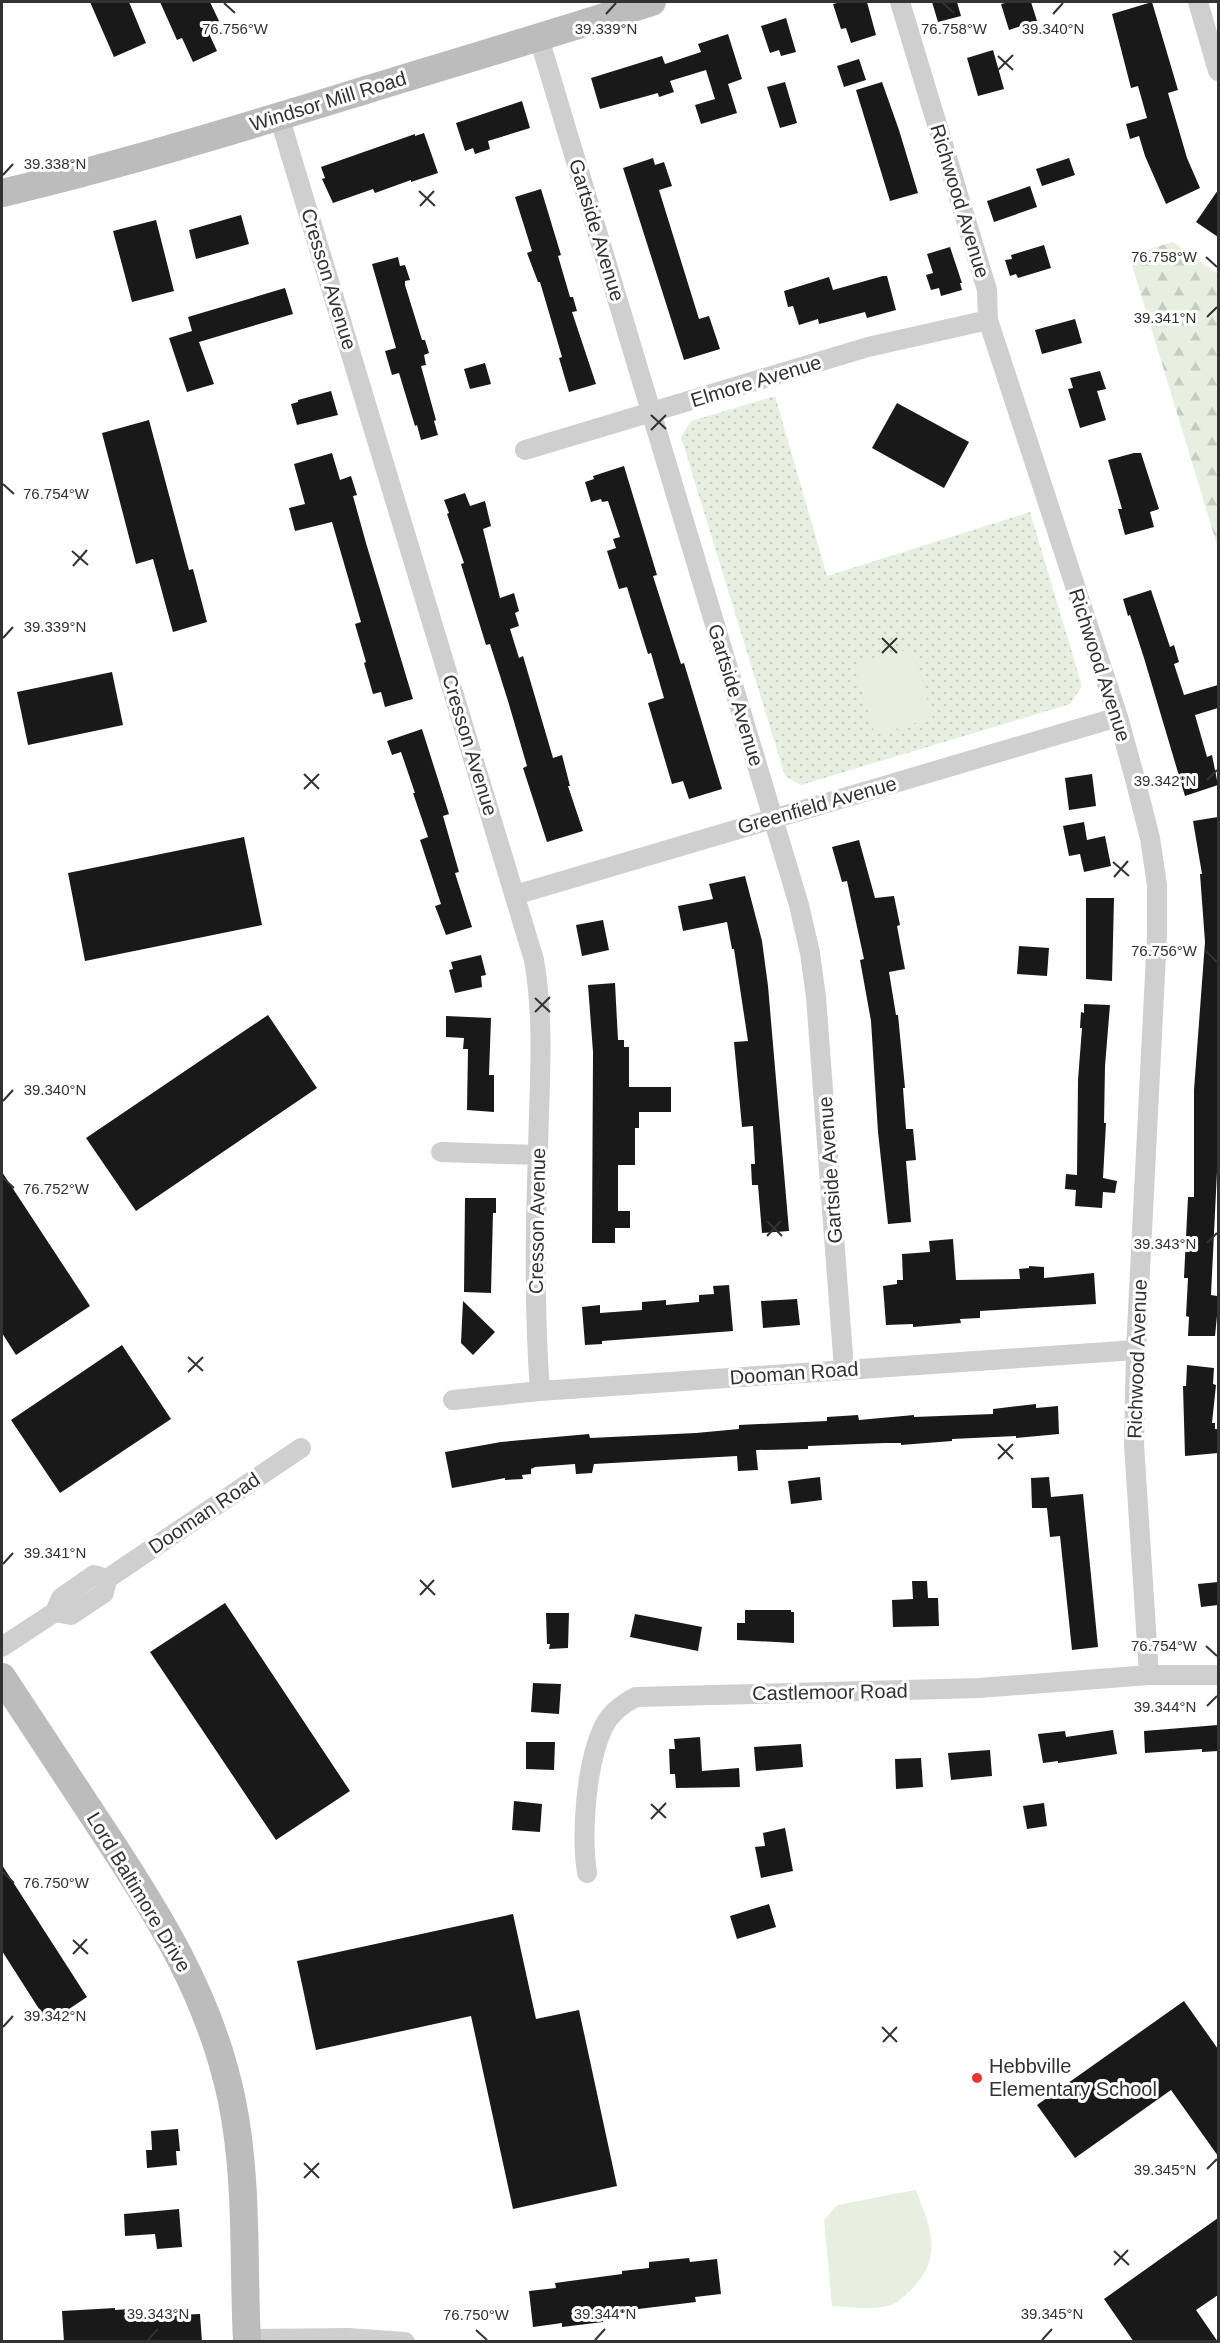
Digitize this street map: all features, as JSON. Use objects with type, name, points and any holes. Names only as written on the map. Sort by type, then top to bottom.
[{"type":"main road","name":"Windsor Mill Road","points":[[2,193],[70,177],[279,116],[652,2]]},
{"type":"main road","name":"Lord Baltimore Drive","points":[[2,1677],[149,1901],[176,1947],[206,2011],[220,2051],[230,2092],[241,2158],[247,2340]]},
{"type":"street","name":"Richwood Avenue","points":[[900,2],[987,290],[988,320],[1118,717],[1150,838],[1157,885],[1157,935],[1136,1350],[1134,1444],[1149,1675]]},
{"type":"street","points":[[1198,2],[1218,71]]},
{"type":"street","name":"Gartside Avenue","points":[[539,38],[799,904],[810,953],[816,997],[844,1369]]},
{"type":"street","name":"Cresson Avenue","points":[[279,116],[534,960],[540,994],[542,1031],[536,1336],[540,1391]]},
{"type":"street","name":"Elmore Avenue","points":[[525,450],[868,347],[988,320]]},
{"type":"street","name":"Greenfield Avenue","points":[[515,894],[1118,717]]},
{"type":"street","points":[[441,1152],[538,1155]]},
{"type":"street","name":"Dooman Road","points":[[453,1400],[540,1391],[1136,1350]]},
{"type":"street","name":"Dooman Road","points":[[2,1647],[55,1612],[61,1598],[94,1575],[107,1579],[301,1448]]},
{"type":"street","name":"Castlemoor Road","points":[[586,1873],[583,1824],[595,1753],[603,1727],[613,1713],[636,1697],[979,1688],[1149,1675],[1218,1675]]},
{"type":"street","points":[[247,2340],[348,2338],[405,2342]]},
{"type":"green space","points":[[1173,242],[1218,274],[1218,548],[1129,255]]},
{"type":"green space","points":[[775,396],[827,576],[1030,512],[1082,686],[1070,704],[801,785],[785,776],[681,437],[691,421]]},
{"type":"green space","points":[[912,648],[933,718],[875,735],[854,665]]},
{"type":"green space","points":[[916,2190],[930,2231],[931,2243],[931,2255],[921,2279],[902,2298],[890,2305],[867,2308],[832,2306],[824,2220],[837,2205]]},
{"type":"building","points":[[90,2],[129,2],[146,43],[114,57]]},
{"type":"building","points":[[160,2],[210,2],[219,21],[206,27],[217,51],[193,62],[182,38],[177,40]]},
{"type":"building","points":[[867,2],[876,35],[851,43],[846,28],[841,29],[833,4]]},
{"type":"building","points":[[932,2],[957,2],[961,16],[938,22]]},
{"type":"building","points":[[1031,2],[1037,21],[1009,30],[1001,4]]},
{"type":"building","points":[[1152,2],[1178,90],[1168,93],[1187,158],[1200,188],[1166,204],[1145,156],[1139,136],[1130,139],[1126,124],[1147,118],[1138,86],[1131,88],[1112,14]]},
{"type":"building","points":[[786,18],[796,52],[781,56],[779,50],[770,53],[761,26]]},
{"type":"building","points":[[728,34],[742,79],[728,84],[737,113],[701,124],[695,105],[715,99],[706,70],[670,81],[674,92],[659,97],[658,93],[600,109],[591,78],[662,56],[665,64],[701,52],[698,44]]},
{"type":"building","points":[[993,50],[1004,89],[978,96],[967,58]]},
{"type":"building","points":[[859,59],[866,80],[844,87],[837,66]]},
{"type":"building","points":[[785,82],[797,123],[780,128],[767,87]]},
{"type":"building","points":[[882,82],[918,193],[890,201],[856,90]]},
{"type":"building","points":[[522,101],[530,128],[488,141],[490,149],[475,154],[473,148],[465,151],[456,123]]},
{"type":"building","points":[[424,133],[438,173],[375,193],[373,189],[333,203],[322,179],[325,178],[321,167],[415,134],[415,136]]},
{"type":"building","points":[[653,158],[655,165],[664,162],[672,186],[659,190],[699,319],[709,316],[720,349],[684,360],[623,168]]},
{"type":"building","points":[[1069,158],[1075,175],[1042,186],[1036,169]]},
{"type":"building","points":[[1030,186],[1037,207],[994,222],[987,201]]},
{"type":"building","points":[[541,189],[561,255],[558,256],[570,297],[573,297],[577,311],[572,312],[596,384],[569,392],[559,358],[562,357],[540,282],[538,282],[527,253],[532,251],[515,197]]},
{"type":"building","points":[[1218,190],[1218,237],[1196,222]]},
{"type":"building","points":[[241,215],[249,244],[196,259],[189,230]]},
{"type":"building","points":[[156,220],[174,291],[132,302],[113,231]]},
{"type":"building","points":[[1044,245],[1051,268],[1018,278],[1016,274],[1010,276],[1005,260],[1012,259],[1011,255]]},
{"type":"building","points":[[950,247],[962,283],[960,283],[962,290],[941,296],[939,288],[931,290],[926,275],[933,273],[927,254]]},
{"type":"building","points":[[398,257],[400,266],[405,265],[410,280],[405,281],[405,285],[422,340],[425,340],[429,353],[424,355],[426,365],[421,366],[438,435],[421,440],[399,373],[392,375],[385,351],[396,348],[372,264]]},
{"type":"building","points":[[887,276],[896,310],[867,318],[865,312],[819,324],[818,319],[799,325],[793,306],[788,307],[784,291],[829,277],[833,290]]},
{"type":"building","points":[[285,288],[293,314],[199,342],[214,384],[187,392],[169,338],[192,331],[188,317]]},
{"type":"building","points":[[1075,319],[1082,343],[1042,354],[1035,330]]},
{"type":"building","points":[[485,363],[491,384],[470,389],[464,369]]},
{"type":"building","points":[[1100,371],[1106,389],[1097,391],[1106,420],[1080,428],[1068,389],[1073,388],[1070,378]]},
{"type":"building","points":[[331,391],[338,415],[297,425],[291,404]]},
{"type":"building","points":[[897,403],[969,442],[944,488],[872,448]]},
{"type":"building","points":[[149,420],[189,570],[193,569],[207,622],[173,632],[153,559],[136,564],[102,433]]},
{"type":"building","points":[[332,453],[340,480],[351,476],[357,495],[353,496],[366,543],[413,699],[385,707],[381,692],[373,694],[364,663],[366,662],[355,624],[361,622],[332,522],[295,531],[289,508],[305,504],[294,464]]},
{"type":"building","points":[[1141,453],[1159,509],[1150,512],[1154,527],[1125,535],[1118,509],[1122,509],[1108,460]]},
{"type":"building","points":[[624,466],[657,575],[653,576],[681,664],[684,663],[722,789],[689,799],[683,781],[672,784],[648,703],[664,698],[651,653],[648,654],[627,587],[619,589],[607,551],[616,548],[613,539],[620,537],[608,501],[602,502],[601,499],[591,502],[585,482],[594,479],[593,476]]},
{"type":"building","points":[[465,493],[470,506],[485,501],[491,526],[483,529],[500,598],[514,593],[519,611],[515,613],[519,626],[510,629],[519,658],[523,656],[553,758],[562,755],[570,786],[568,786],[583,831],[547,842],[523,768],[527,766],[508,701],[490,644],[486,645],[461,564],[464,563],[447,514],[449,513],[444,500]]},
{"type":"building","points":[[1151,590],[1170,647],[1174,645],[1179,662],[1174,664],[1184,695],[1218,685],[1218,708],[1195,715],[1207,757],[1212,755],[1218,785],[1185,796],[1144,658],[1123,599]]},
{"type":"building","points":[[112,672],[123,725],[28,745],[17,692]]},
{"type":"building","points":[[422,729],[449,814],[443,816],[459,872],[455,873],[472,927],[446,935],[435,906],[441,904],[420,840],[428,837],[413,793],[415,793],[401,752],[392,755],[387,741]]},
{"type":"building","points":[[1092,774],[1096,806],[1069,810],[1065,778]]},
{"type":"building","points":[[1218,817],[1218,1151],[1211,1295],[1217,1296],[1218,1306],[1215,1336],[1188,1336],[1189,1317],[1186,1316],[1188,1278],[1184,1278],[1188,1197],[1194,1197],[1194,1090],[1205,942],[1200,874],[1202,874],[1193,821]]},
{"type":"building","points":[[1084,822],[1087,840],[1105,836],[1111,866],[1084,872],[1080,854],[1069,856],[1063,826]]},
{"type":"building","points":[[244,837],[262,925],[85,961],[68,873]]},
{"type":"building","points":[[859,840],[875,898],[894,896],[900,925],[897,926],[905,969],[889,972],[896,1015],[898,1015],[905,1088],[903,1088],[906,1129],[913,1129],[916,1160],[906,1161],[911,1222],[888,1224],[878,1132],[871,1021],[860,960],[864,959],[847,881],[842,882],[832,847]]},
{"type":"building","points":[[745,876],[762,941],[768,986],[789,1231],[762,1233],[758,1185],[752,1185],[751,1164],[755,1164],[753,1126],[742,1127],[734,1042],[748,1041],[734,949],[732,949],[727,922],[683,931],[678,906],[713,899],[709,884]]},
{"type":"building","points":[[1086,898],[1114,898],[1112,981],[1086,979]]},
{"type":"building","points":[[603,920],[609,950],[582,956],[576,925]]},
{"type":"building","points":[[1019,946],[1049,948],[1047,976],[1017,974]]},
{"type":"building","points":[[481,955],[486,975],[481,976],[482,987],[455,993],[449,970],[453,969],[451,962]]},
{"type":"building","points":[[615,983],[618,1040],[624,1040],[624,1047],[629,1047],[629,1087],[671,1087],[671,1112],[639,1112],[639,1128],[635,1128],[635,1165],[618,1165],[618,1211],[630,1211],[630,1228],[615,1228],[615,1243],[592,1243],[593,1052],[588,985]]},
{"type":"building","points":[[1084,1004],[1110,1005],[1105,1066],[1104,1123],[1106,1123],[1103,1178],[1117,1181],[1115,1193],[1103,1192],[1102,1208],[1075,1206],[1076,1190],[1065,1189],[1066,1174],[1077,1175],[1078,1080],[1082,1028],[1080,1028]]},
{"type":"building","points":[[268,1015],[317,1088],[136,1211],[86,1138]]},
{"type":"building","points":[[446,1016],[491,1018],[489,1075],[494,1075],[494,1112],[467,1110],[468,1049],[463,1049],[464,1038],[446,1037]]},
{"type":"building","points":[[2,1172],[90,1306],[16,1355],[2,1333]]},
{"type":"building","points":[[465,1198],[496,1198],[496,1213],[493,1213],[491,1293],[464,1292]]},
{"type":"building","points":[[953,1239],[956,1280],[1020,1279],[1019,1269],[1029,1268],[1029,1266],[1044,1267],[1044,1278],[1094,1273],[1096,1304],[980,1311],[980,1318],[960,1319],[961,1323],[913,1327],[913,1324],[886,1325],[883,1286],[897,1284],[897,1280],[903,1280],[902,1254],[930,1252],[929,1241]]},
{"type":"building","points":[[729,1285],[733,1331],[602,1341],[602,1344],[585,1345],[582,1307],[600,1305],[600,1313],[642,1310],[642,1302],[666,1300],[666,1305],[699,1302],[699,1295],[714,1294],[713,1286]]},
{"type":"building","points":[[797,1299],[800,1325],[763,1328],[761,1301]]},
{"type":"building","points":[[463,1301],[495,1332],[473,1355],[461,1343]]},
{"type":"building","points":[[122,1345],[171,1419],[60,1493],[11,1420]]},
{"type":"building","points":[[1187,1365],[1214,1368],[1213,1384],[1216,1385],[1212,1423],[1215,1423],[1215,1429],[1218,1429],[1218,1453],[1185,1456],[1183,1386],[1186,1386]]},
{"type":"building","points":[[1036,1404],[1036,1408],[1058,1406],[1059,1434],[1016,1438],[1016,1436],[952,1439],[952,1441],[901,1445],[901,1443],[885,1443],[808,1446],[808,1449],[756,1450],[758,1470],[738,1471],[737,1456],[594,1464],[592,1473],[576,1474],[575,1464],[535,1467],[531,1469],[531,1474],[522,1475],[523,1479],[505,1480],[505,1478],[452,1488],[445,1452],[501,1442],[589,1434],[590,1438],[696,1433],[739,1429],[739,1425],[827,1421],[827,1417],[858,1415],[859,1420],[914,1415],[914,1417],[993,1414],[993,1409]]},
{"type":"building","points":[[820,1477],[822,1500],[791,1504],[788,1481]]},
{"type":"building","points":[[1049,1477],[1051,1497],[1083,1494],[1098,1647],[1072,1650],[1060,1536],[1050,1537],[1047,1508],[1032,1508],[1031,1478]]},
{"type":"building","points":[[912,1581],[927,1581],[928,1598],[938,1598],[939,1626],[893,1627],[892,1600],[913,1599]]},
{"type":"building","points":[[1218,1582],[1218,1605],[1201,1607],[1198,1584]]},
{"type":"building","points":[[225,1603],[350,1791],[276,1840],[150,1652]]},
{"type":"building","points":[[745,1610],[791,1610],[794,1612],[794,1643],[737,1640],[737,1623],[745,1623]]},
{"type":"building","points":[[546,1613],[569,1613],[568,1648],[549,1649]]},
{"type":"building","points":[[635,1614],[702,1627],[698,1651],[630,1637]]},
{"type":"building","points":[[533,1683],[561,1684],[559,1714],[531,1712]]},
{"type":"building","points":[[1218,1725],[1218,1751],[1202,1752],[1202,1749],[1145,1753],[1144,1731]]},
{"type":"building","points":[[1113,1730],[1117,1754],[1058,1763],[1058,1761],[1043,1763],[1038,1734],[1065,1731],[1066,1737]]},
{"type":"building","points":[[700,1737],[702,1771],[739,1768],[740,1787],[676,1788],[675,1774],[670,1774],[669,1749],[675,1749],[674,1739]]},
{"type":"building","points":[[526,1742],[555,1742],[554,1770],[526,1769]]},
{"type":"building","points":[[801,1744],[803,1767],[756,1771],[754,1747]]},
{"type":"building","points":[[990,1750],[992,1776],[951,1780],[948,1753]]},
{"type":"building","points":[[921,1758],[923,1787],[896,1789],[895,1759]]},
{"type":"building","points":[[514,1801],[542,1804],[540,1832],[512,1830]]},
{"type":"building","points":[[1044,1803],[1047,1826],[1027,1829],[1023,1806]]},
{"type":"building","points":[[785,1828],[793,1871],[761,1878],[755,1847],[765,1846],[763,1833]]},
{"type":"building","points":[[2,1865],[87,1997],[48,2023],[2,1951]]},
{"type":"building","points":[[769,1904],[776,1927],[737,1939],[730,1916]]},
{"type":"building","points":[[513,1914],[536,2019],[579,2010],[617,2186],[513,2209],[471,2016],[316,2050],[297,1961]]},
{"type":"building","points":[[1184,2001],[1218,2049],[1218,2156],[1171,2090],[1075,2158],[1037,2105]]},
{"type":"building","points":[[178,2129],[180,2151],[176,2151],[177,2165],[147,2168],[146,2150],[152,2150],[151,2131]]},
{"type":"building","points":[[179,2209],[182,2247],[157,2249],[155,2234],[125,2236],[124,2214]]},
{"type":"building","points":[[1218,2218],[1218,2295],[1196,2310],[1218,2342],[1134,2342],[1104,2299]]},
{"type":"building","points":[[689,2258],[690,2262],[717,2259],[721,2294],[695,2297],[696,2302],[630,2310],[630,2313],[602,2317],[603,2322],[562,2327],[562,2323],[533,2327],[529,2291],[556,2288],[555,2283],[649,2268],[649,2262]]},
{"type":"building","points":[[115,2308],[115,2310],[130,2309],[130,2317],[200,2314],[202,2342],[64,2342],[62,2311]]},
{"type":"place","name":"Hebbville Elementary School","points":[[977,2078]]}]
